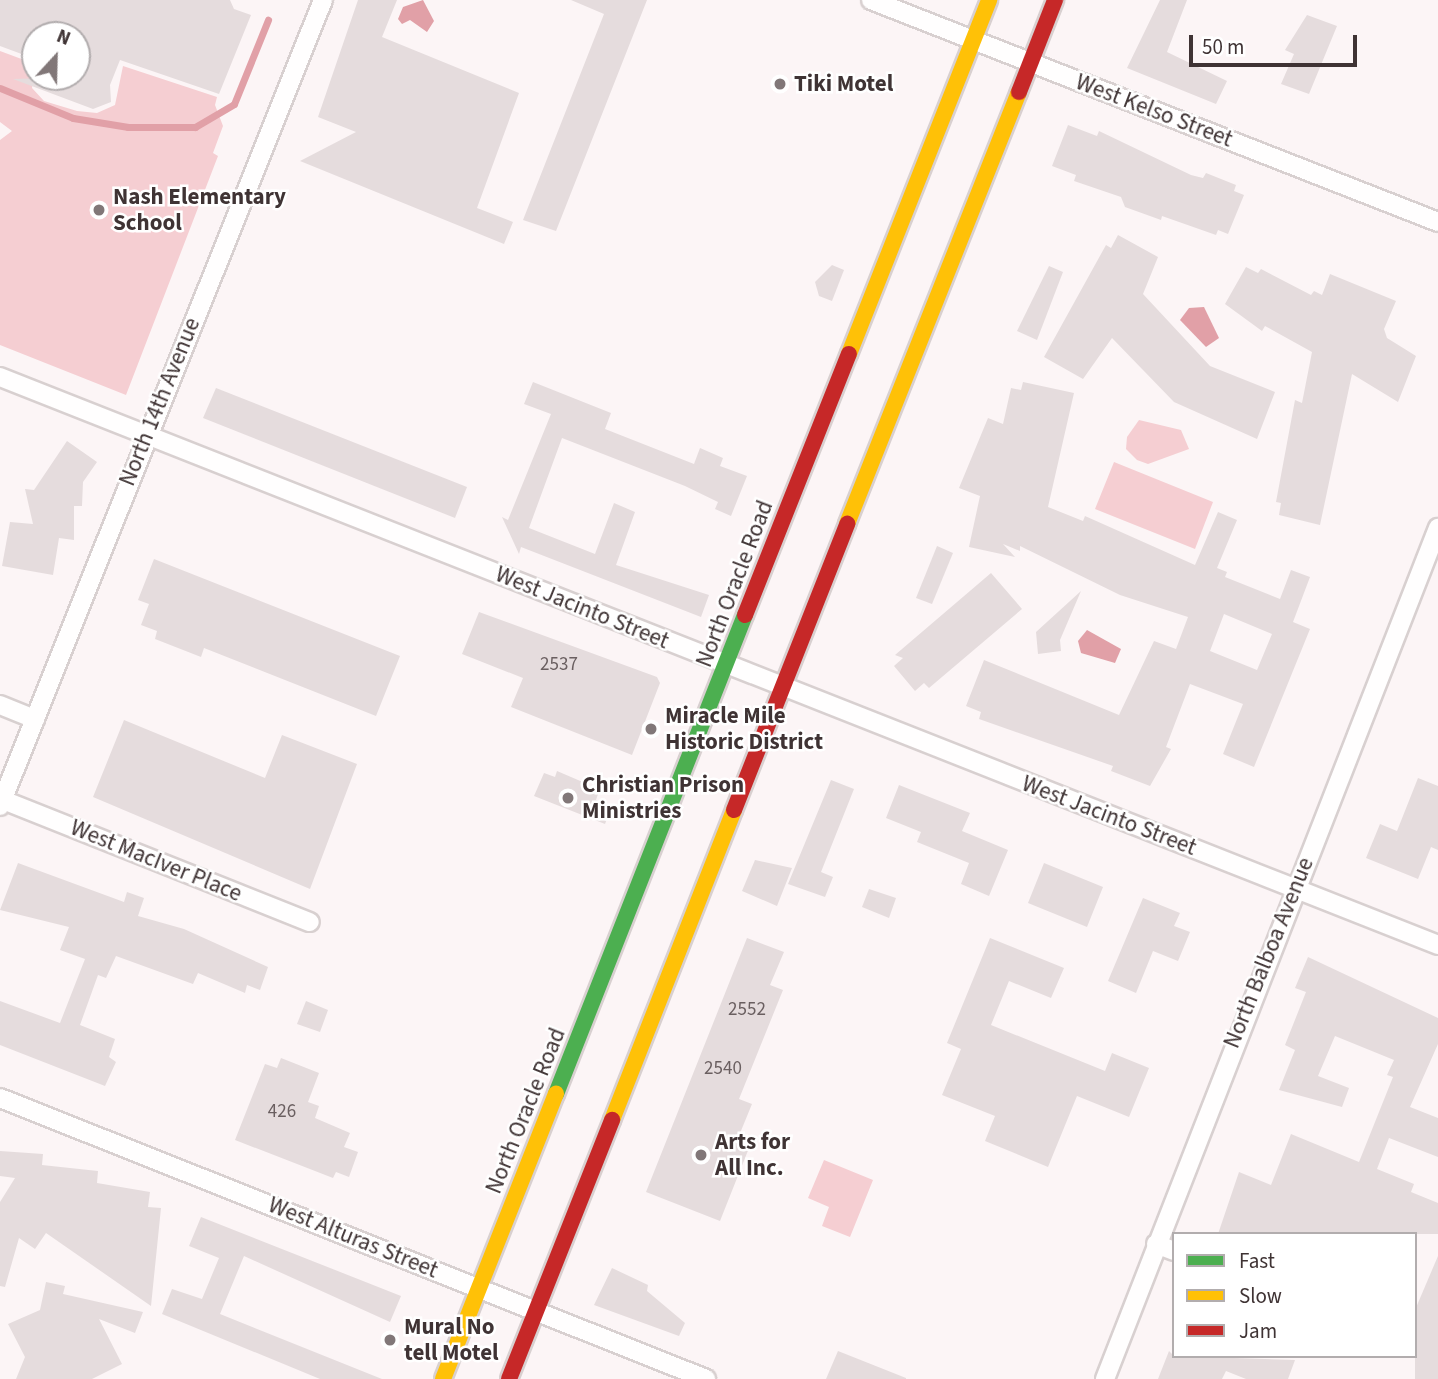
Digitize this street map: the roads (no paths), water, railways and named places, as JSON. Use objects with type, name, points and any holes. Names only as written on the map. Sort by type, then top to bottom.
[{"type":"main road","name":"North Oracle Road","points":[[443,1379],[727,668],[989,0]]},
{"type":"main road","points":[[509,1379],[1055,0]]},
{"type":"street","name":"North 14th Avenue","points":[[1,803],[146,433],[323,0]]},
{"type":"street","name":"West Kelso Street","points":[[871,0],[1438,222]]},
{"type":"street","name":"West Jacinto Street","points":[[0,377],[146,433],[781,690],[1438,945]]},
{"type":"street","name":"North Balboa Avenue","points":[[1105,1379],[1438,528]]},
{"type":"street","points":[[0,705],[35,719]]},
{"type":"street","name":"West MacIver Place","points":[[1,803],[310,922]]},
{"type":"street","name":"West Alturas Street","points":[[0,1098],[706,1379]]},
{"type":"street","points":[[1156,1244],[1172,1250]]},
{"type":"waterway","points":[[0,88],[73,118],[128,127],[195,127],[234,104],[268,20]]},
{"type":"place","name":"Tiki Motel","points":[[780,84]]},
{"type":"place","name":"Nash Elementary School","points":[[99,210]]},
{"type":"place","name":"Miracle Mile Historic District","points":[[651,729]]},
{"type":"place","name":"Christian Prison Ministries","points":[[568,798]]},
{"type":"place","name":"Arts for All Inc.","points":[[701,1155]]},
{"type":"place","name":"Mural No tell Motel","points":[[390,1340]]}]
